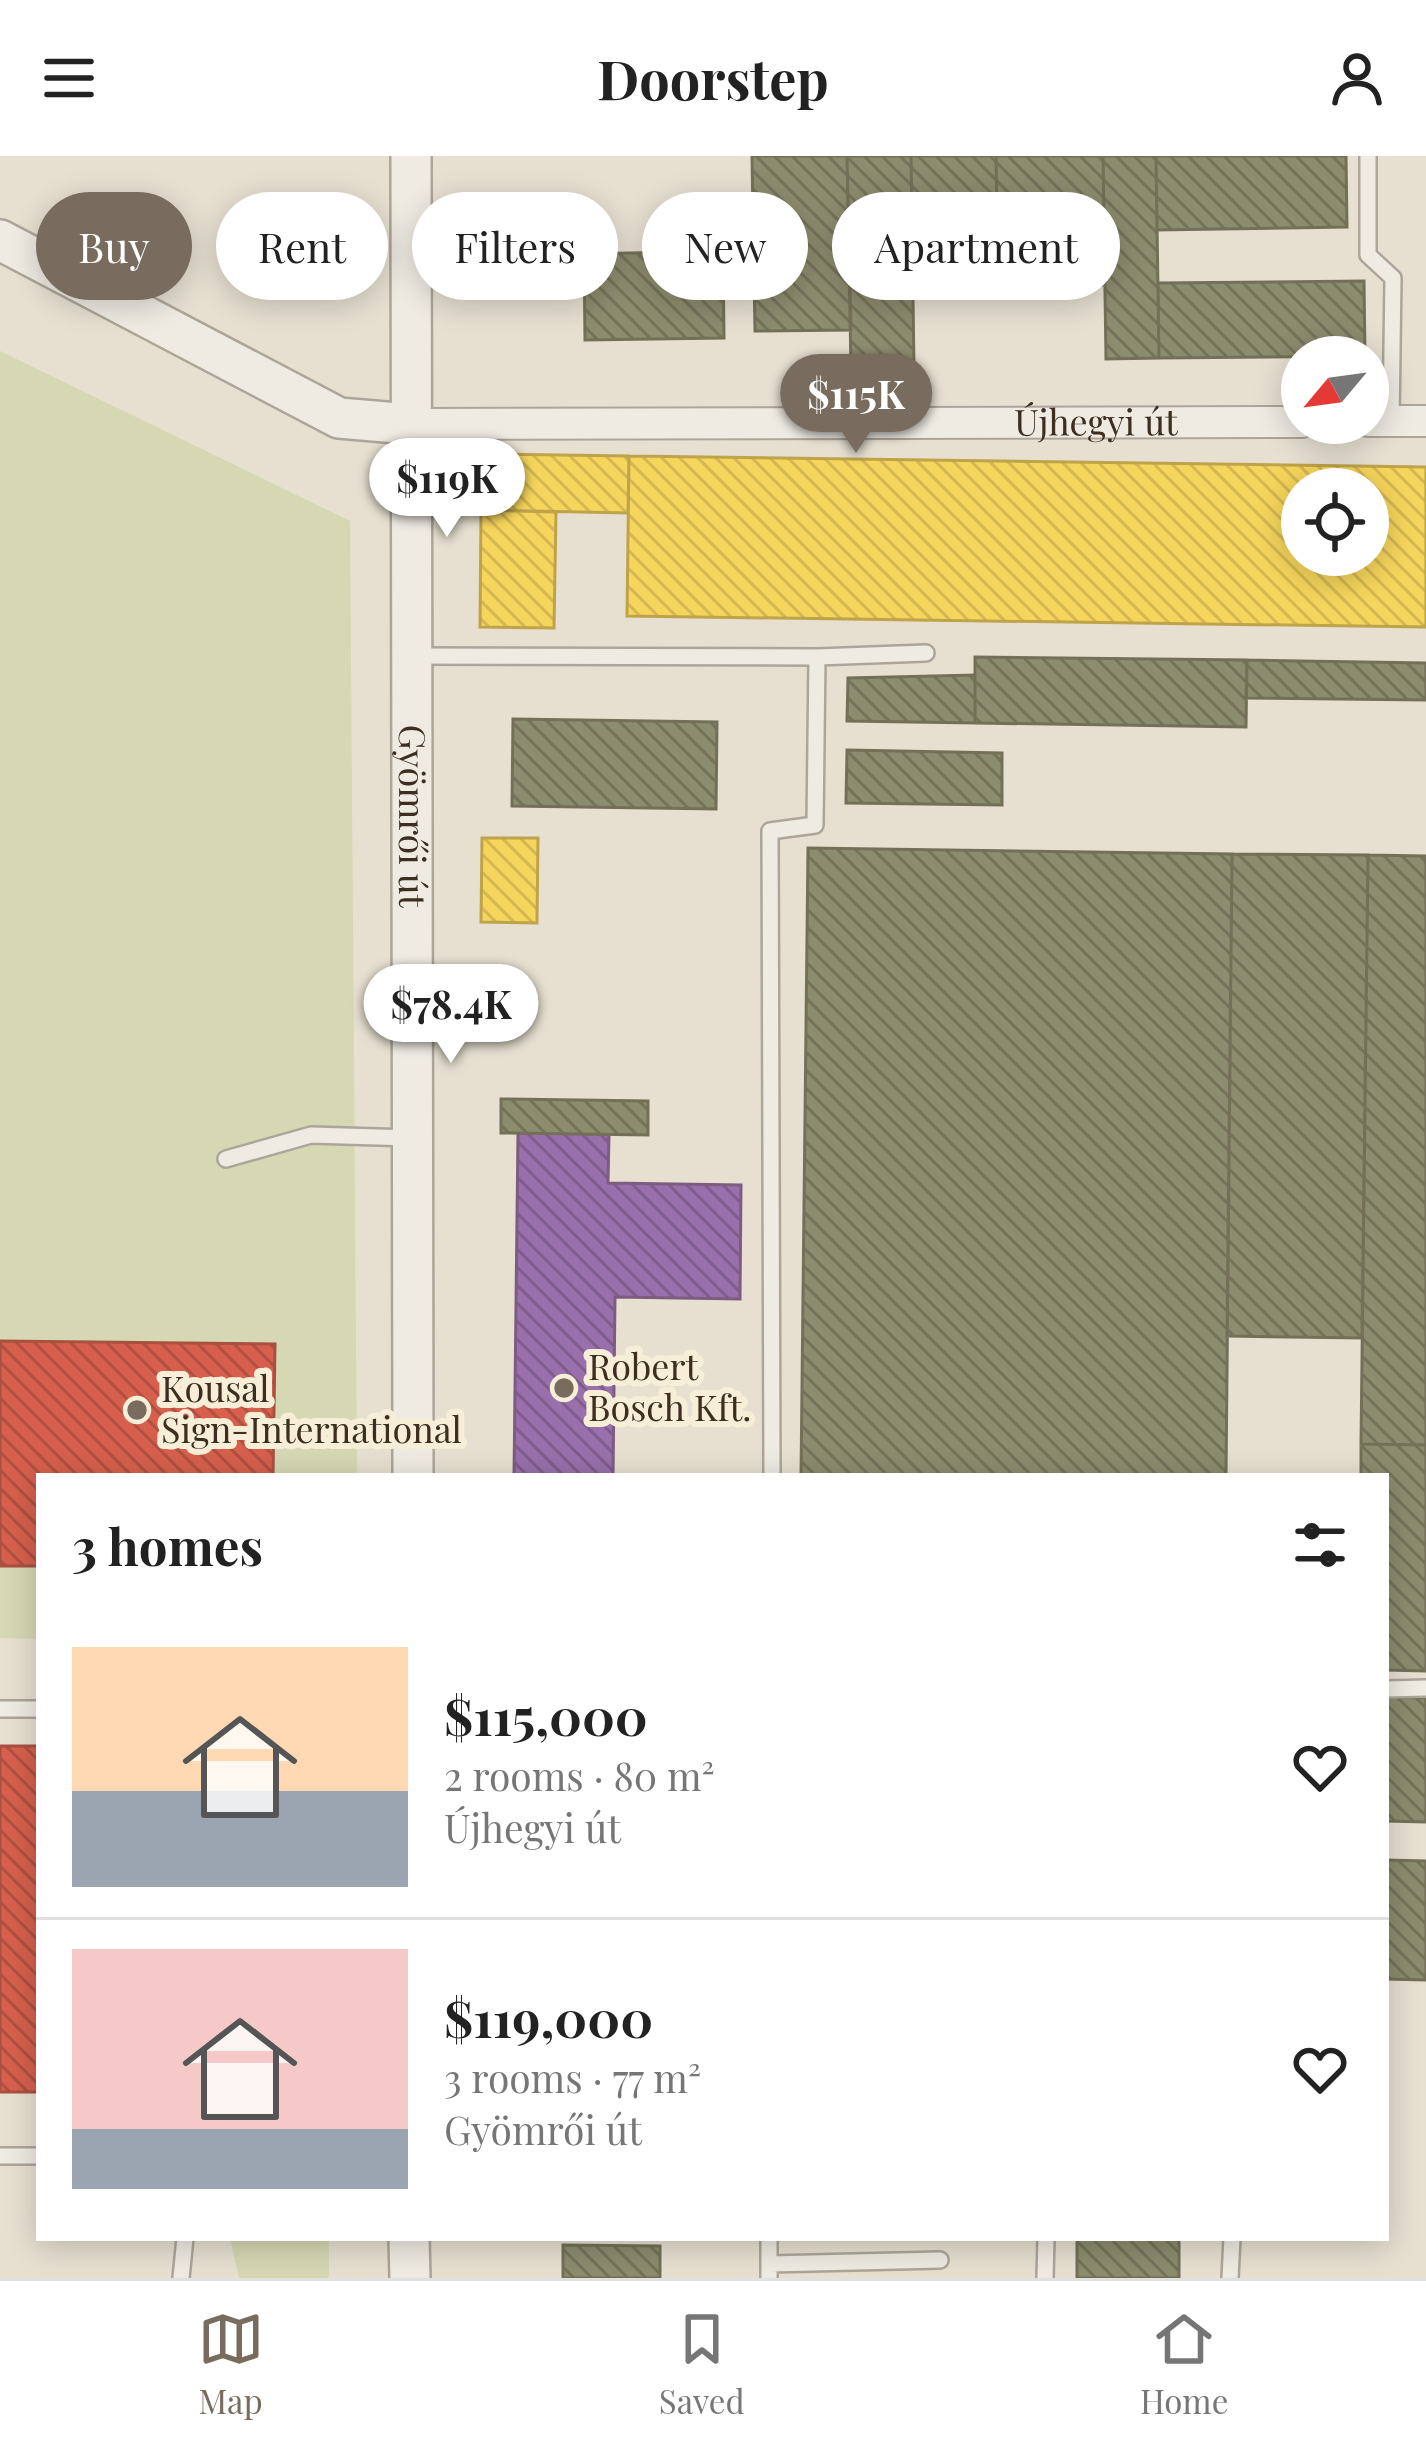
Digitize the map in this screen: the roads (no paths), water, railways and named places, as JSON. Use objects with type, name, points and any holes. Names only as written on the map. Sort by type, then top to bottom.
[{"type":"street","name":"Gyömrői út","points":[[411,156],[413,1473]]},
{"type":"street","name":"Újhegyi út","points":[[0,240],[339,418],[409,424],[1281,422]]},
{"type":"street","points":[[1389,422],[1426,421]]},
{"type":"street","points":[[409,2241],[410,2278]]},
{"type":"lane","points":[[1368,156],[1368,255],[1393,278],[1387,336]]},
{"type":"lane","points":[[411,656],[926,653]]},
{"type":"lane","points":[[772,1473],[770,831],[815,825],[817,657]]},
{"type":"lane","points":[[226,1160],[311,1135],[414,1138]]},
{"type":"lane","points":[[1389,1689],[1426,1688]]},
{"type":"lane","points":[[0,1709],[36,1709]]},
{"type":"lane","points":[[0,2156],[36,2156]]},
{"type":"lane","points":[[181,2278],[184,2241]]},
{"type":"lane","points":[[1045,2278],[1046,2241]]},
{"type":"lane","points":[[1230,2278],[1232,2241]]},
{"type":"lane","points":[[769,2271],[940,2260]]},
{"type":"place","name":"Robert Bosch Kft.","points":[[564,1388]]},
{"type":"place","name":"Kousal Sign-International","points":[[137,1410]]}]
